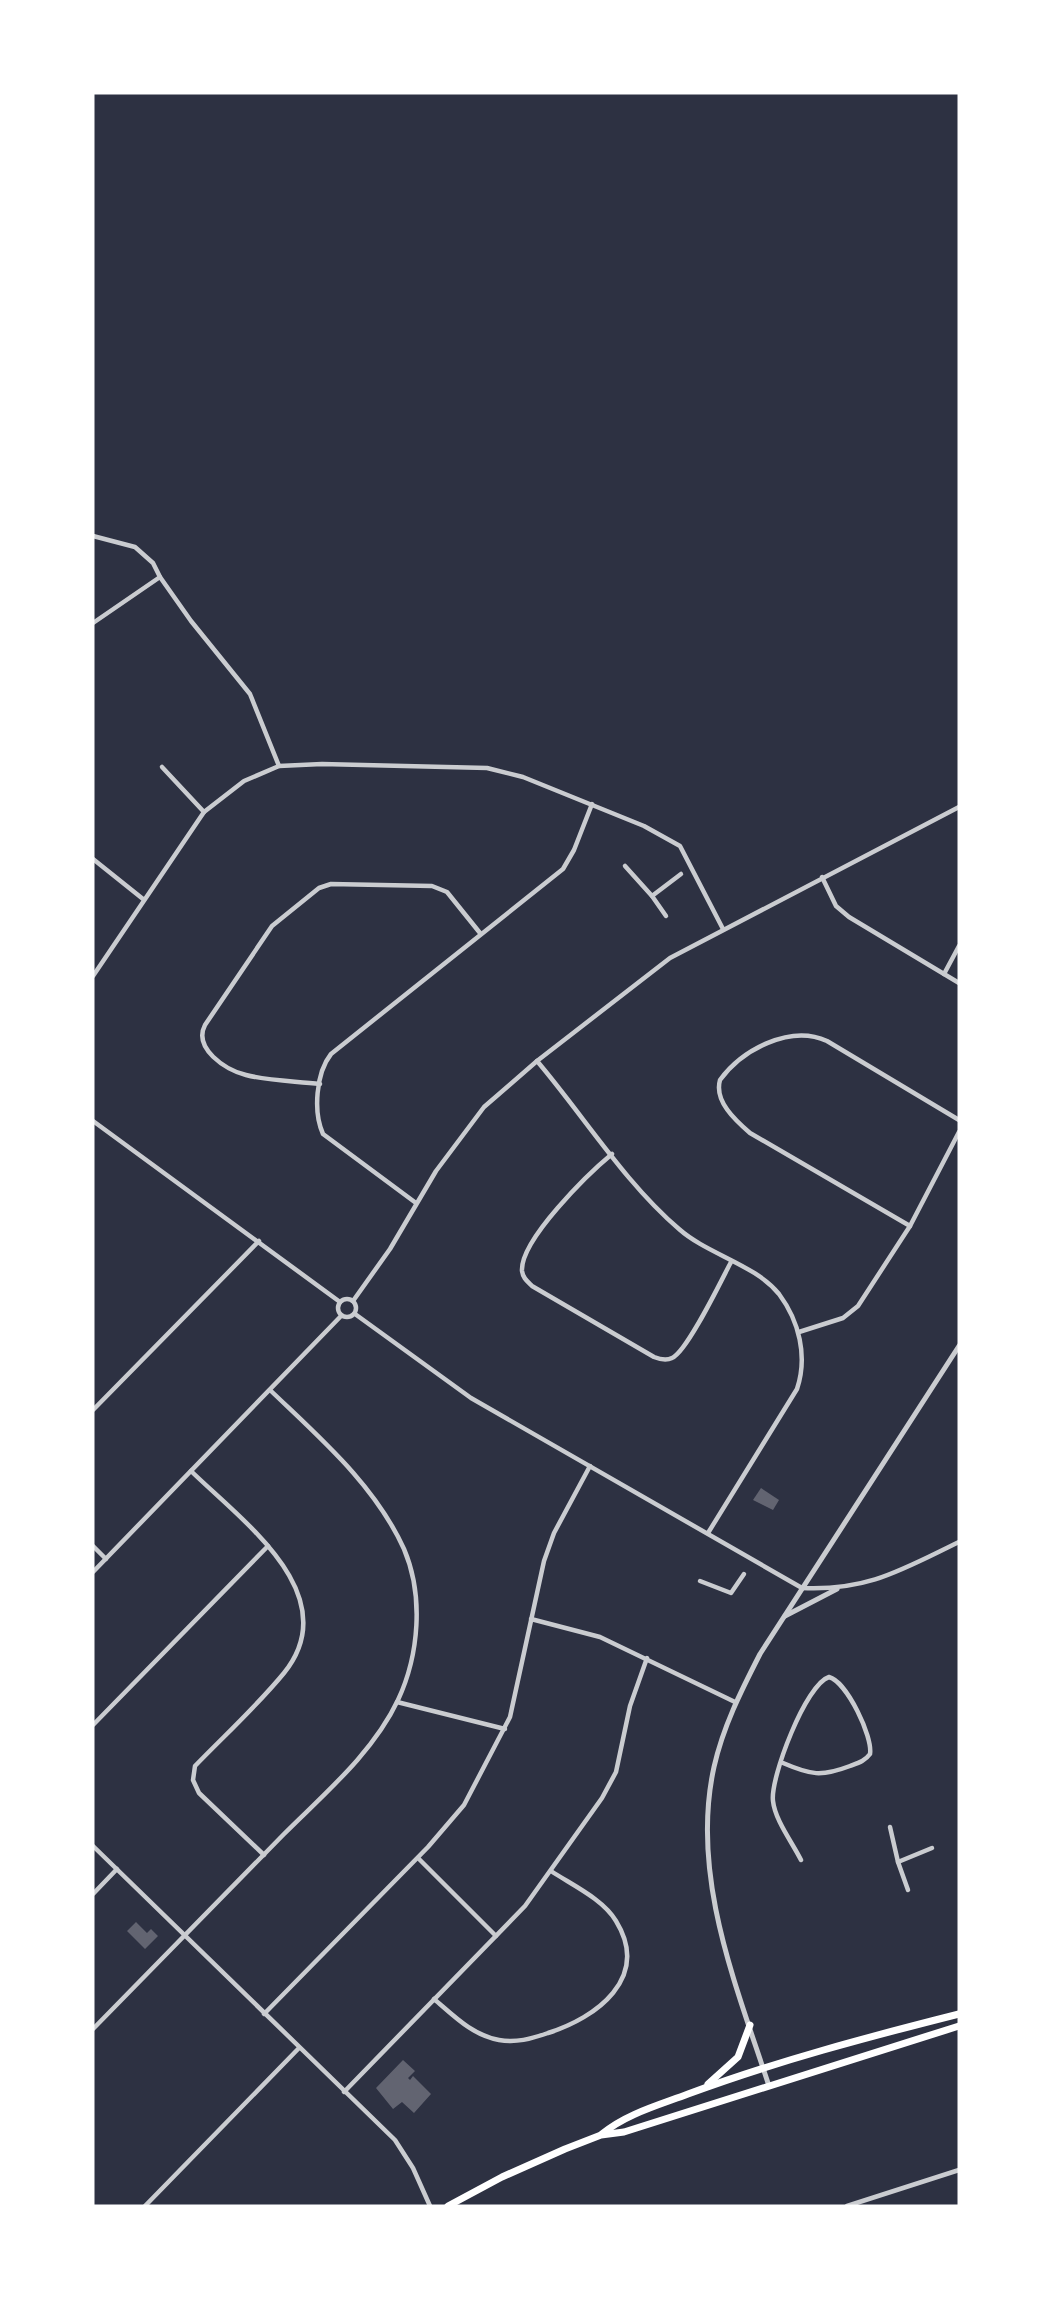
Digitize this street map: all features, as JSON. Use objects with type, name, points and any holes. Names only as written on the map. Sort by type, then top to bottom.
[{"type":"highway","points":[[448,2206],[520,2169],[601,2135],[620,2122],[701,2090],[764,2068],[959,2014]]},
{"type":"highway","points":[[701,2090],[732,2064],[750,2025]]},
{"type":"highway","points":[[601,2135],[624,2132],[959,2026]]},
{"type":"street","points":[[93,536],[135,547],[153,563],[160,577],[213,649],[250,694],[279,766]]},
{"type":"street","points":[[93,623],[160,577]]},
{"type":"street","points":[[93,976],[204,812],[244,781],[261,771],[279,766],[322,764],[494,769],[592,804],[644,826],[680,846],[723,929]]},
{"type":"street","points":[[162,767],[204,812]]},
{"type":"street","points":[[416,1203],[323,1134],[318,1116],[322,1068],[331,1054],[563,869],[574,850],[592,804]]},
{"type":"street","points":[[353,1301],[390,1250],[436,1171],[484,1107],[537,1061],[655,968],[723,929],[959,807]]},
{"type":"street","points":[[93,859],[143,900]]},
{"type":"street","points":[[625,866],[652,896],[666,916]]},
{"type":"street","points":[[652,896],[681,874]]},
{"type":"street","points":[[822,877],[841,911],[959,983]]},
{"type":"street","points":[[320,1084],[237,1072],[214,1056],[202,1043],[201,1036],[205,1025],[272,926],[319,888],[331,884],[432,885],[447,892],[480,933]]},
{"type":"street","points":[[944,974],[959,946]]},
{"type":"street","points":[[910,1226],[750,1133],[731,1114],[720,1096],[720,1080],[736,1062],[774,1041],[812,1035],[827,1041],[959,1120]]},
{"type":"street","points":[[537,1061],[612,1154],[679,1230],[774,1288],[799,1332],[802,1363],[797,1389],[708,1533]]},
{"type":"street","points":[[93,1120],[340,1302]]},
{"type":"street","points":[[799,1332],[831,1323],[852,1312],[910,1226],[959,1132]]},
{"type":"street","points":[[612,1154],[573,1189],[541,1231],[522,1267],[525,1279],[532,1286],[654,1357],[664,1360],[672,1358],[684,1346],[731,1262]]},
{"type":"street","points":[[93,1410],[259,1241]]},
{"type":"street","points":[[346,1299],[353,1301],[357,1308],[355,1314],[350,1318],[342,1316],[338,1308],[340,1302],[346,1299]]},
{"type":"street","points":[[355,1314],[471,1398],[802,1588],[837,1589]]},
{"type":"street","points":[[93,1572],[342,1316]]},
{"type":"street","points":[[769,2086],[712,1894],[707,1843],[708,1803],[713,1768],[735,1702],[760,1654],[959,1346]]},
{"type":"street","points":[[93,2029],[360,1756],[397,1702],[410,1670],[417,1631],[415,1595],[405,1552],[391,1524],[361,1480],[270,1390]]},
{"type":"street","points":[[264,2014],[418,1858],[464,1805],[504,1730],[517,1695],[531,1619],[548,1547],[590,1466]]},
{"type":"street","points":[[191,1471],[268,1546],[285,1567],[302,1600],[303,1630],[300,1643],[284,1673],[195,1766],[192,1774],[199,1793],[264,1855]]},
{"type":"street","points":[[783,1617],[837,1589],[881,1578],[959,1542]]},
{"type":"street","points":[[93,1546],[106,1559]]},
{"type":"street","points":[[93,1725],[268,1546]]},
{"type":"street","points":[[700,1581],[731,1593],[744,1574]]},
{"type":"street","points":[[531,1619],[600,1637],[735,1702]]},
{"type":"street","points":[[344,2092],[525,1906],[551,1870],[611,1784],[620,1756],[630,1706],[647,1658]]},
{"type":"street","points":[[783,1763],[807,1773],[829,1774],[864,1760],[870,1754],[870,1741],[849,1697],[834,1678],[830,1677],[818,1683],[801,1710],[783,1763],[773,1794],[774,1808],[801,1860]]},
{"type":"street","points":[[397,1702],[504,1730]]},
{"type":"street","points":[[890,1827],[898,1862],[908,1890]]},
{"type":"street","points":[[93,1846],[400,2146],[430,2206]]},
{"type":"street","points":[[898,1862],[932,1848]]},
{"type":"street","points":[[418,1858],[496,1936]]},
{"type":"street","points":[[93,1894],[117,1869]]},
{"type":"street","points":[[434,1998],[463,2025],[474,2031],[512,2042],[528,2040],[571,2025],[590,2015],[616,1990],[627,1960],[623,1934],[605,1908],[551,1870]]},
{"type":"street","points":[[145,2206],[298,2048]]},
{"type":"street","points":[[847,2206],[959,2170]]},
{"type":"building","points":[[761,1488],[779,1500],[773,1510],[753,1500]]},
{"type":"building","points":[[136,1922],[147,1933],[151,1929],[158,1936],[145,1949],[127,1931]]},
{"type":"building","points":[[403,2060],[415,2071],[408,2078],[410,2080],[413,2076],[431,2094],[414,2113],[402,2102],[393,2109],[376,2088]]}]
